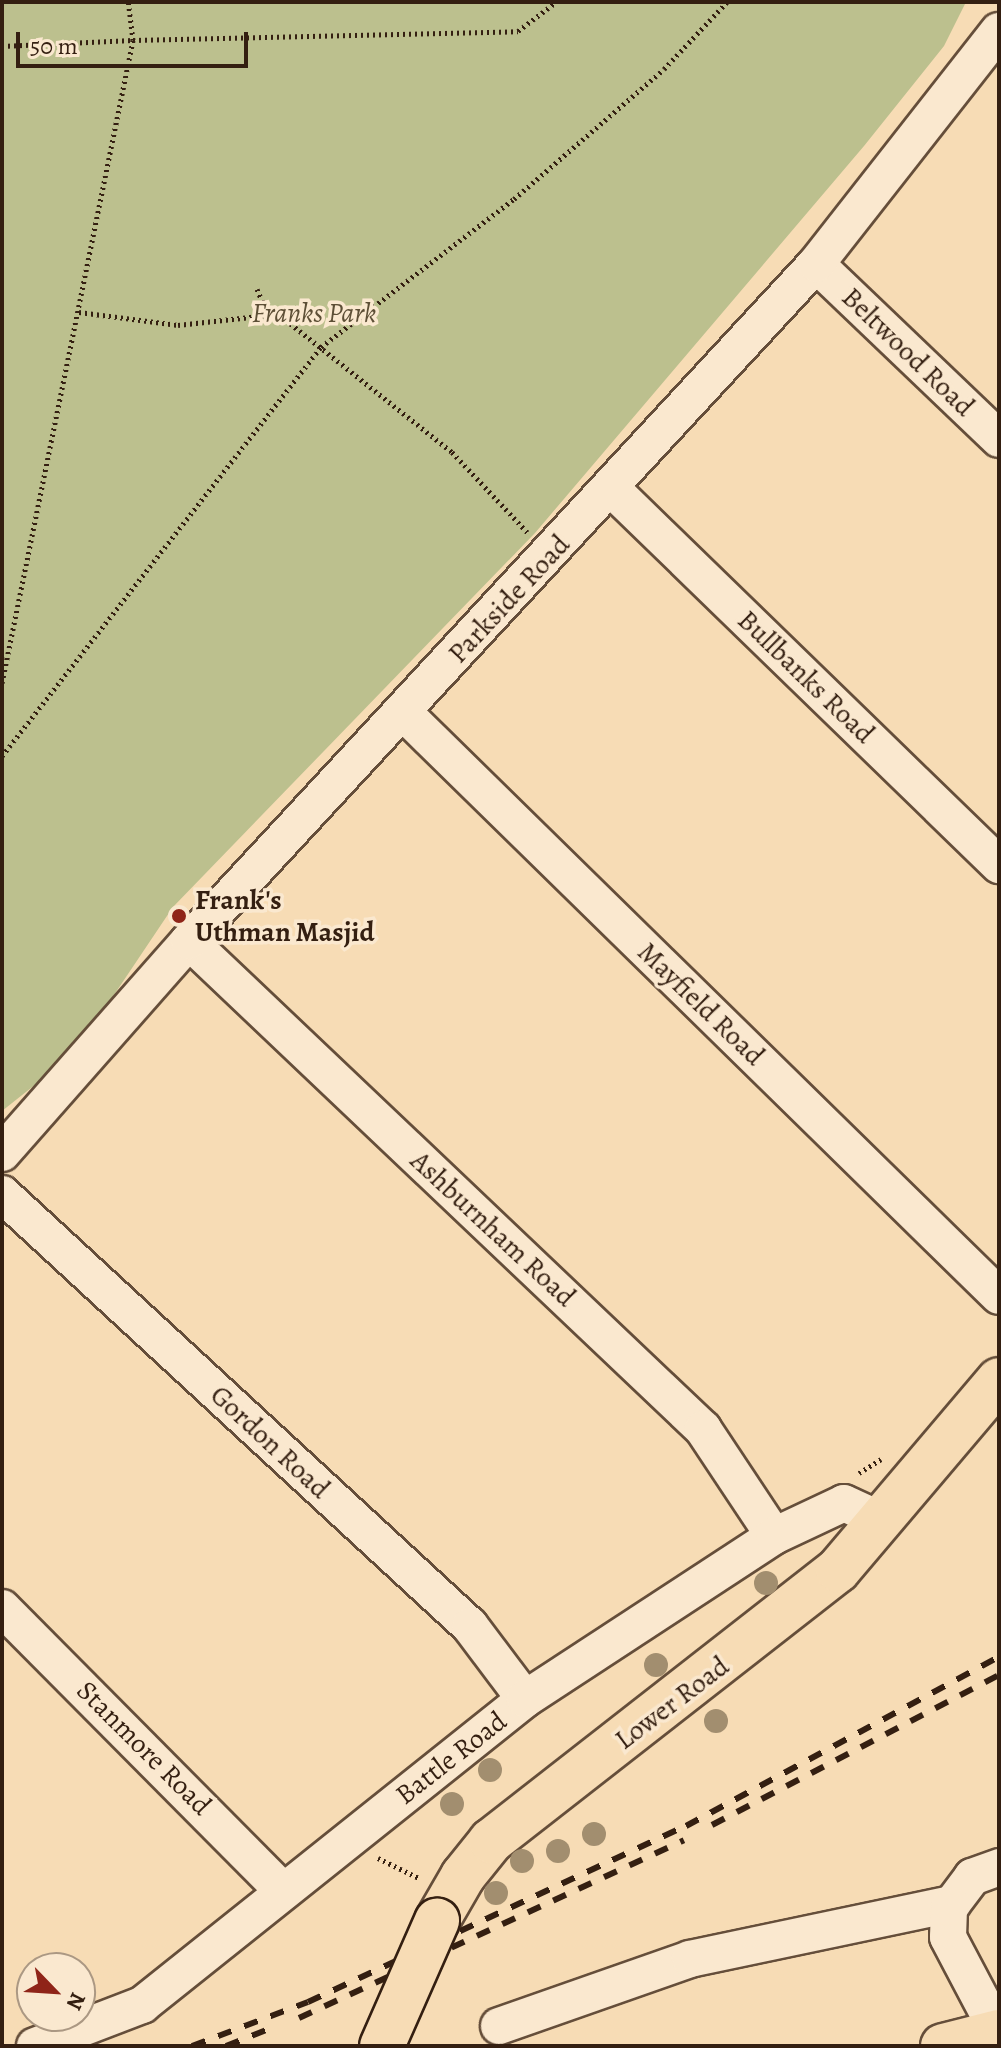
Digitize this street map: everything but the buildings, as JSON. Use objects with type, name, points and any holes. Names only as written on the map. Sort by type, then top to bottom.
[{"type":"main road","name":"Lower Road","points":[[382,2046],[432,1901],[463,1876],[491,1841],[781,1619],[838,1570],[999,1380]]},
{"type":"main road","points":[[943,2046],[999,2032]]},
{"type":"street","name":"Parkside Road","points":[[2,1153],[189,941],[550,556],[816,264],[999,31]]},
{"type":"street","name":"Beltwood Road","points":[[816,264],[999,439]]},
{"type":"street","name":"Bullbanks Road","points":[[612,489],[999,865]]},
{"type":"street","name":"Mayfield Road","points":[[403,712],[999,1296]]},
{"type":"street","name":"Ashburnham Road","points":[[189,941],[703,1429],[774,1536]]},
{"type":"street","name":"Gordon Road","points":[[2,1194],[470,1626],[525,1699]]},
{"type":"street","name":"Battle Road","points":[[35,2046],[142,2005],[525,1699],[774,1536],[844,1503],[880,1520]]},
{"type":"street","name":"Stanmore Road","points":[[2,1608],[283,1891]]},
{"type":"street","points":[[999,1867],[972,1877],[952,1904],[948,1937],[999,2032]]},
{"type":"street","points":[[499,2026],[690,1959],[952,1904]]},
{"type":"path","points":[[2,683],[133,40],[128,2]]},
{"type":"path","points":[[2,46],[518,31],[556,2]]},
{"type":"path","points":[[2,756],[321,347],[514,199],[664,69],[727,2]]},
{"type":"path","points":[[257,289],[279,314],[452,452],[550,556]]},
{"type":"path","points":[[79,312],[178,325],[279,314]]},
{"type":"path","points":[[369,1854],[432,1901]]},
{"type":"green space","name":"Franks Park","points":[[2,2],[966,2],[944,46],[864,146],[535,533],[173,907],[75,1053],[2,1111]]},
{"type":"railway","points":[[192,2046],[308,2002],[686,1826],[999,1657]]},
{"type":"railway","points":[[712,1825],[999,1675]]},
{"type":"railway","points":[[299,2018],[684,1840]]},
{"type":"railway","points":[[226,2046],[269,2029]]},
{"type":"place","name":"Frank's Uthman Masjid","points":[[179,916]]}]
